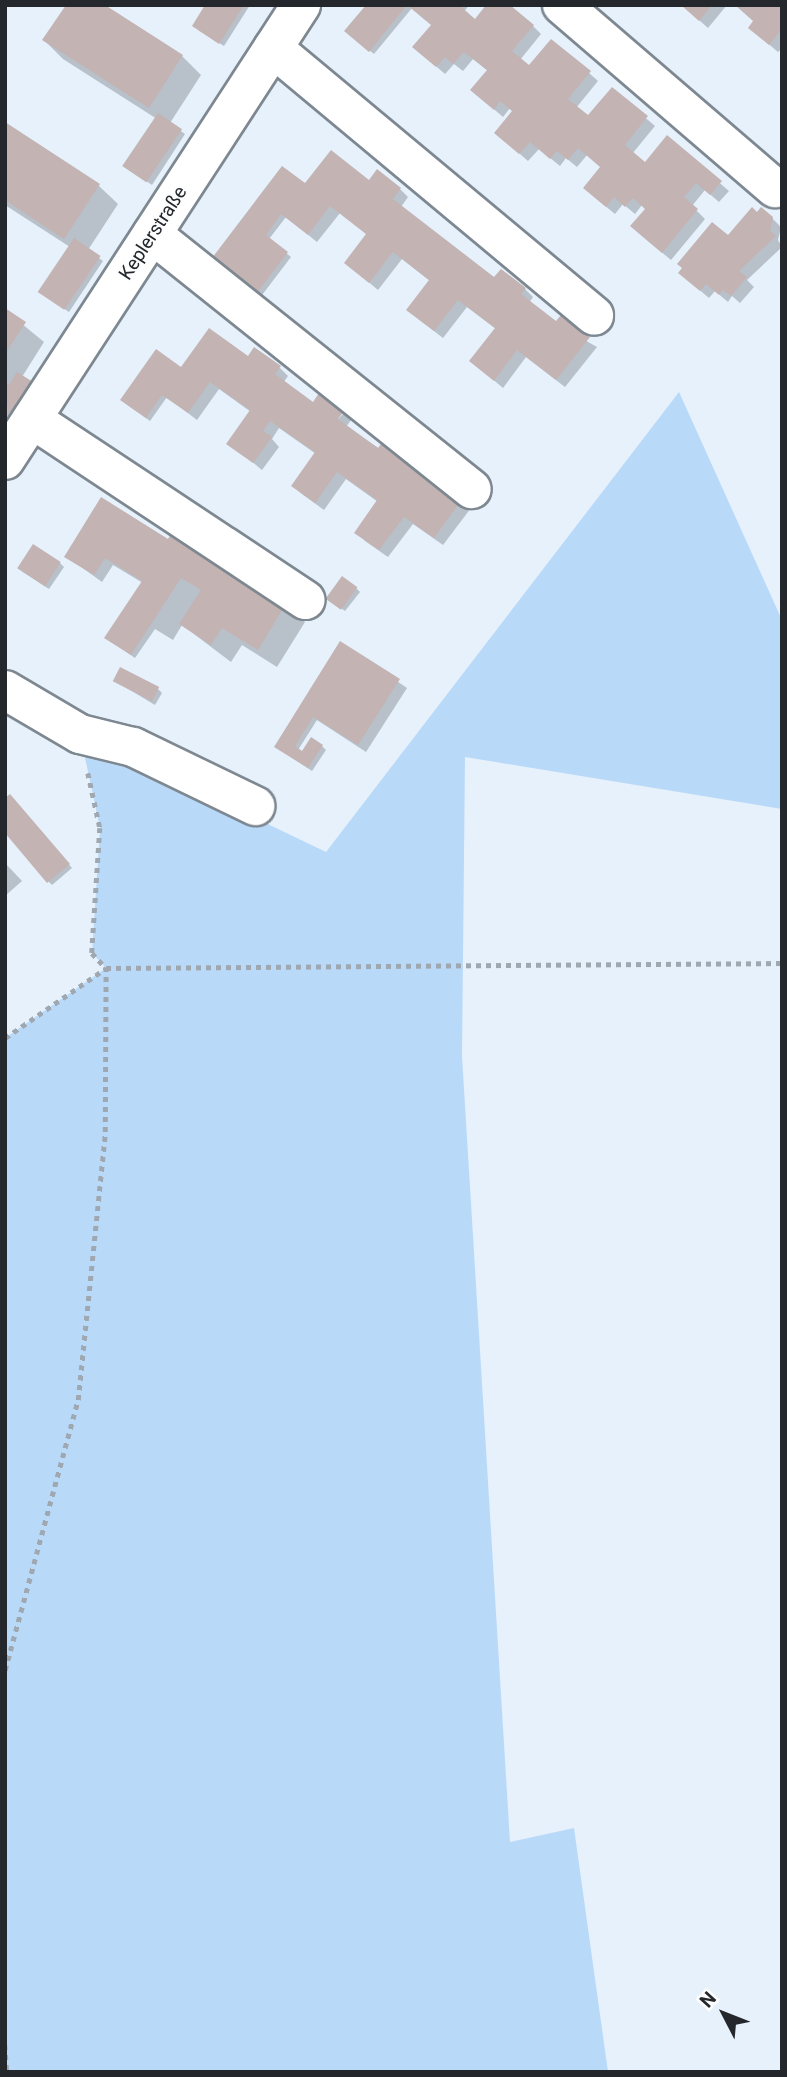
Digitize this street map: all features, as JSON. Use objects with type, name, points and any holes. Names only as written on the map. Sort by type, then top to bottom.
[{"type":"street","name":"Keplerstraße","points":[[5,460],[301,5]]},
{"type":"street","points":[[562,5],[775,188]]},
{"type":"street","points":[[273,48],[594,314]]},
{"type":"street","points":[[152,234],[472,489]]},
{"type":"street","points":[[32,419],[305,600]]},
{"type":"street","points":[[5,690],[80,734],[133,747],[255,806]]},
{"type":"path","points":[[5,1670],[78,1400],[105,1132],[106,968],[92,953],[100,828],[80,734]]},
{"type":"path","points":[[5,1038],[106,968],[782,963]]},
{"type":"path","points":[[5,2045],[8,2072]]},
{"type":"shaded area","points":[[679,392],[782,620],[782,809],[465,757],[462,1056],[510,1842],[574,1828],[608,2072],[5,2072],[5,1038],[106,968],[92,953],[100,828],[80,734],[326,852]]},
{"type":"building","points":[[66,5],[105,5],[183,55],[149,108],[42,40]]},
{"type":"building","points":[[205,5],[244,5],[219,44],[192,26]]},
{"type":"building","points":[[366,5],[407,5],[369,52],[344,31]]},
{"type":"building","points":[[407,5],[459,5],[475,19],[486,5],[510,5],[534,25],[512,51],[529,65],[551,39],[591,71],[568,99],[588,115],[612,87],[648,116],[625,145],[645,162],[667,135],[722,181],[710,195],[696,183],[684,197],[698,209],[662,253],[630,226],[645,209],[633,198],[625,207],[614,197],[606,207],[583,188],[600,167],[578,148],[568,160],[557,151],[550,159],[530,142],[519,154],[494,133],[512,111],[500,101],[494,110],[470,90],[487,70],[464,52],[453,64],[445,57],[436,67],[412,47],[431,25]]},
{"type":"building","points":[[681,5],[712,5],[699,21]]},
{"type":"building","points":[[735,5],[782,5],[782,29],[769,45],[748,28],[753,21]]},
{"type":"building","points":[[158,113],[182,129],[146,182],[122,166]]},
{"type":"building","points":[[5,122],[100,184],[64,239],[5,200]]},
{"type":"building","points":[[331,150],[369,180],[377,169],[401,188],[393,199],[494,277],[501,269],[526,288],[521,294],[556,321],[561,315],[590,337],[556,380],[517,350],[494,381],[469,361],[495,328],[458,300],[434,331],[406,310],[429,280],[393,252],[369,283],[344,263],[366,234],[330,206],[308,235],[281,214],[266,235],[288,252],[254,297],[209,262],[282,166],[305,183]]},
{"type":"building","points":[[752,207],[757,212],[761,207],[773,217],[770,231],[776,236],[739,271],[747,277],[731,296],[723,290],[719,295],[706,284],[700,291],[678,273],[682,268],[677,264],[712,222],[728,235]]},
{"type":"building","points":[[74,238],[101,256],[64,310],[38,292]]},
{"type":"building","points":[[5,308],[26,322],[5,354]]},
{"type":"building","points":[[209,328],[248,356],[254,347],[281,366],[275,374],[313,402],[319,393],[344,411],[338,419],[378,448],[383,441],[463,498],[434,538],[404,517],[379,550],[354,533],[377,500],[337,472],[315,503],[291,486],[315,452],[270,421],[263,431],[272,437],[253,463],[226,444],[250,410],[210,382],[188,413],[162,395],[146,418],[120,400],[156,349],[181,367]]},
{"type":"building","points":[[17,372],[38,385],[30,397],[23,393],[9,417],[5,383],[9,385]]},
{"type":"building","points":[[101,497],[168,539],[173,531],[287,602],[258,650],[222,628],[211,645],[179,624],[201,590],[181,578],[131,655],[104,638],[142,581],[105,558],[94,575],[64,557]]},
{"type":"building","points":[[33,544],[61,562],[45,586],[17,568]]},
{"type":"building","points":[[342,576],[357,587],[341,610],[326,599]]},
{"type":"building","points":[[340,641],[400,679],[358,745],[313,717],[295,746],[302,751],[311,737],[323,745],[308,768],[274,747]]},
{"type":"building","points":[[120,667],[159,687],[152,701],[113,681]]},
{"type":"building","points":[[10,794],[70,864],[47,883],[5,833],[5,798]]}]
